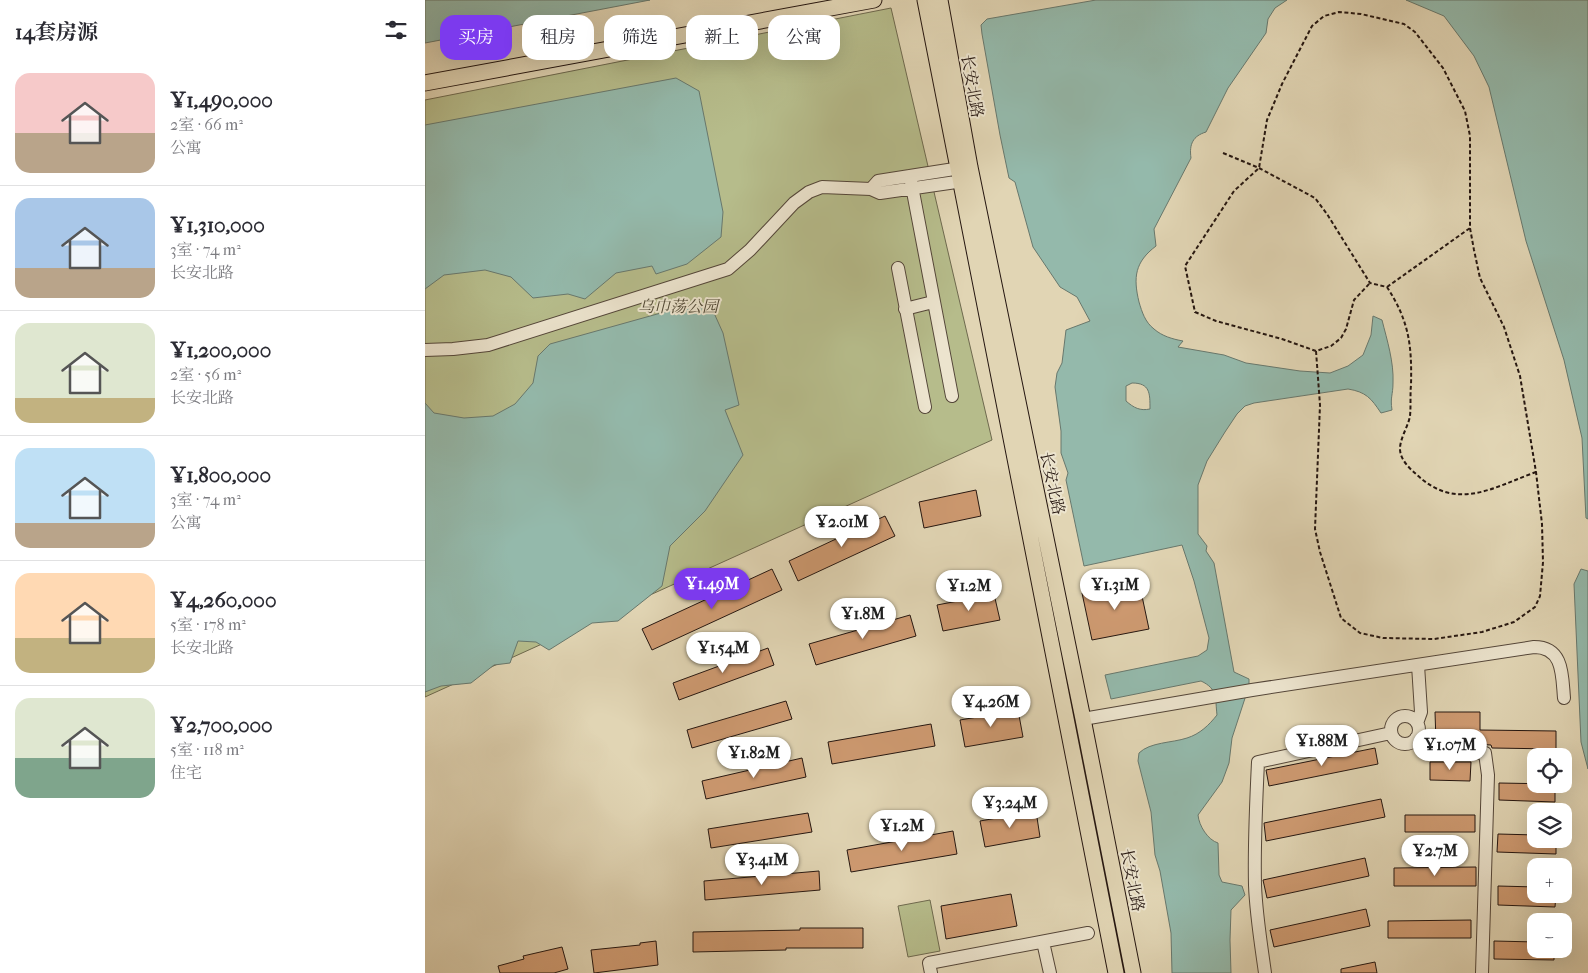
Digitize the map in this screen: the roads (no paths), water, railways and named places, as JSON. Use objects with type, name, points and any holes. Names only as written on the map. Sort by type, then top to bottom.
[{"type":"main road","points":[[425,83],[874,0]]},
{"type":"main road","name":"长安北路","points":[[925,0],[965,174],[1083,719],[1133,973]]},
{"type":"main road","name":"长安北路","points":[[940,0],[965,174],[1117,973]]},
{"type":"street","points":[[425,350],[453,350],[488,345],[728,269],[750,250],[794,204],[809,192],[822,187],[871,189],[878,181],[911,182],[965,174]]},
{"type":"street","points":[[911,182],[952,396]]},
{"type":"street","points":[[898,268],[925,408]]},
{"type":"street","points":[[905,309],[933,302]]},
{"type":"street","points":[[1083,719],[1252,690],[1540,647],[1555,655],[1561,668],[1563,698]]},
{"type":"street","points":[[1417,723],[1421,712],[1418,665]]},
{"type":"street","points":[[1409,716],[1417,723],[1419,728],[1416,738],[1412,742],[1402,744],[1397,742],[1391,733],[1393,722],[1397,718],[1409,716]]},
{"type":"street","points":[[1265,973],[1255,887],[1258,762],[1391,733]]},
{"type":"street","points":[[1416,738],[1433,750],[1485,753],[1488,775],[1482,973]]},
{"type":"street","points":[[931,973],[929,963],[1088,933]]},
{"type":"street","points":[[1043,942],[1049,973]]},
{"type":"park label","name":"乌巾荡公园","points":[[678,306]]}]
